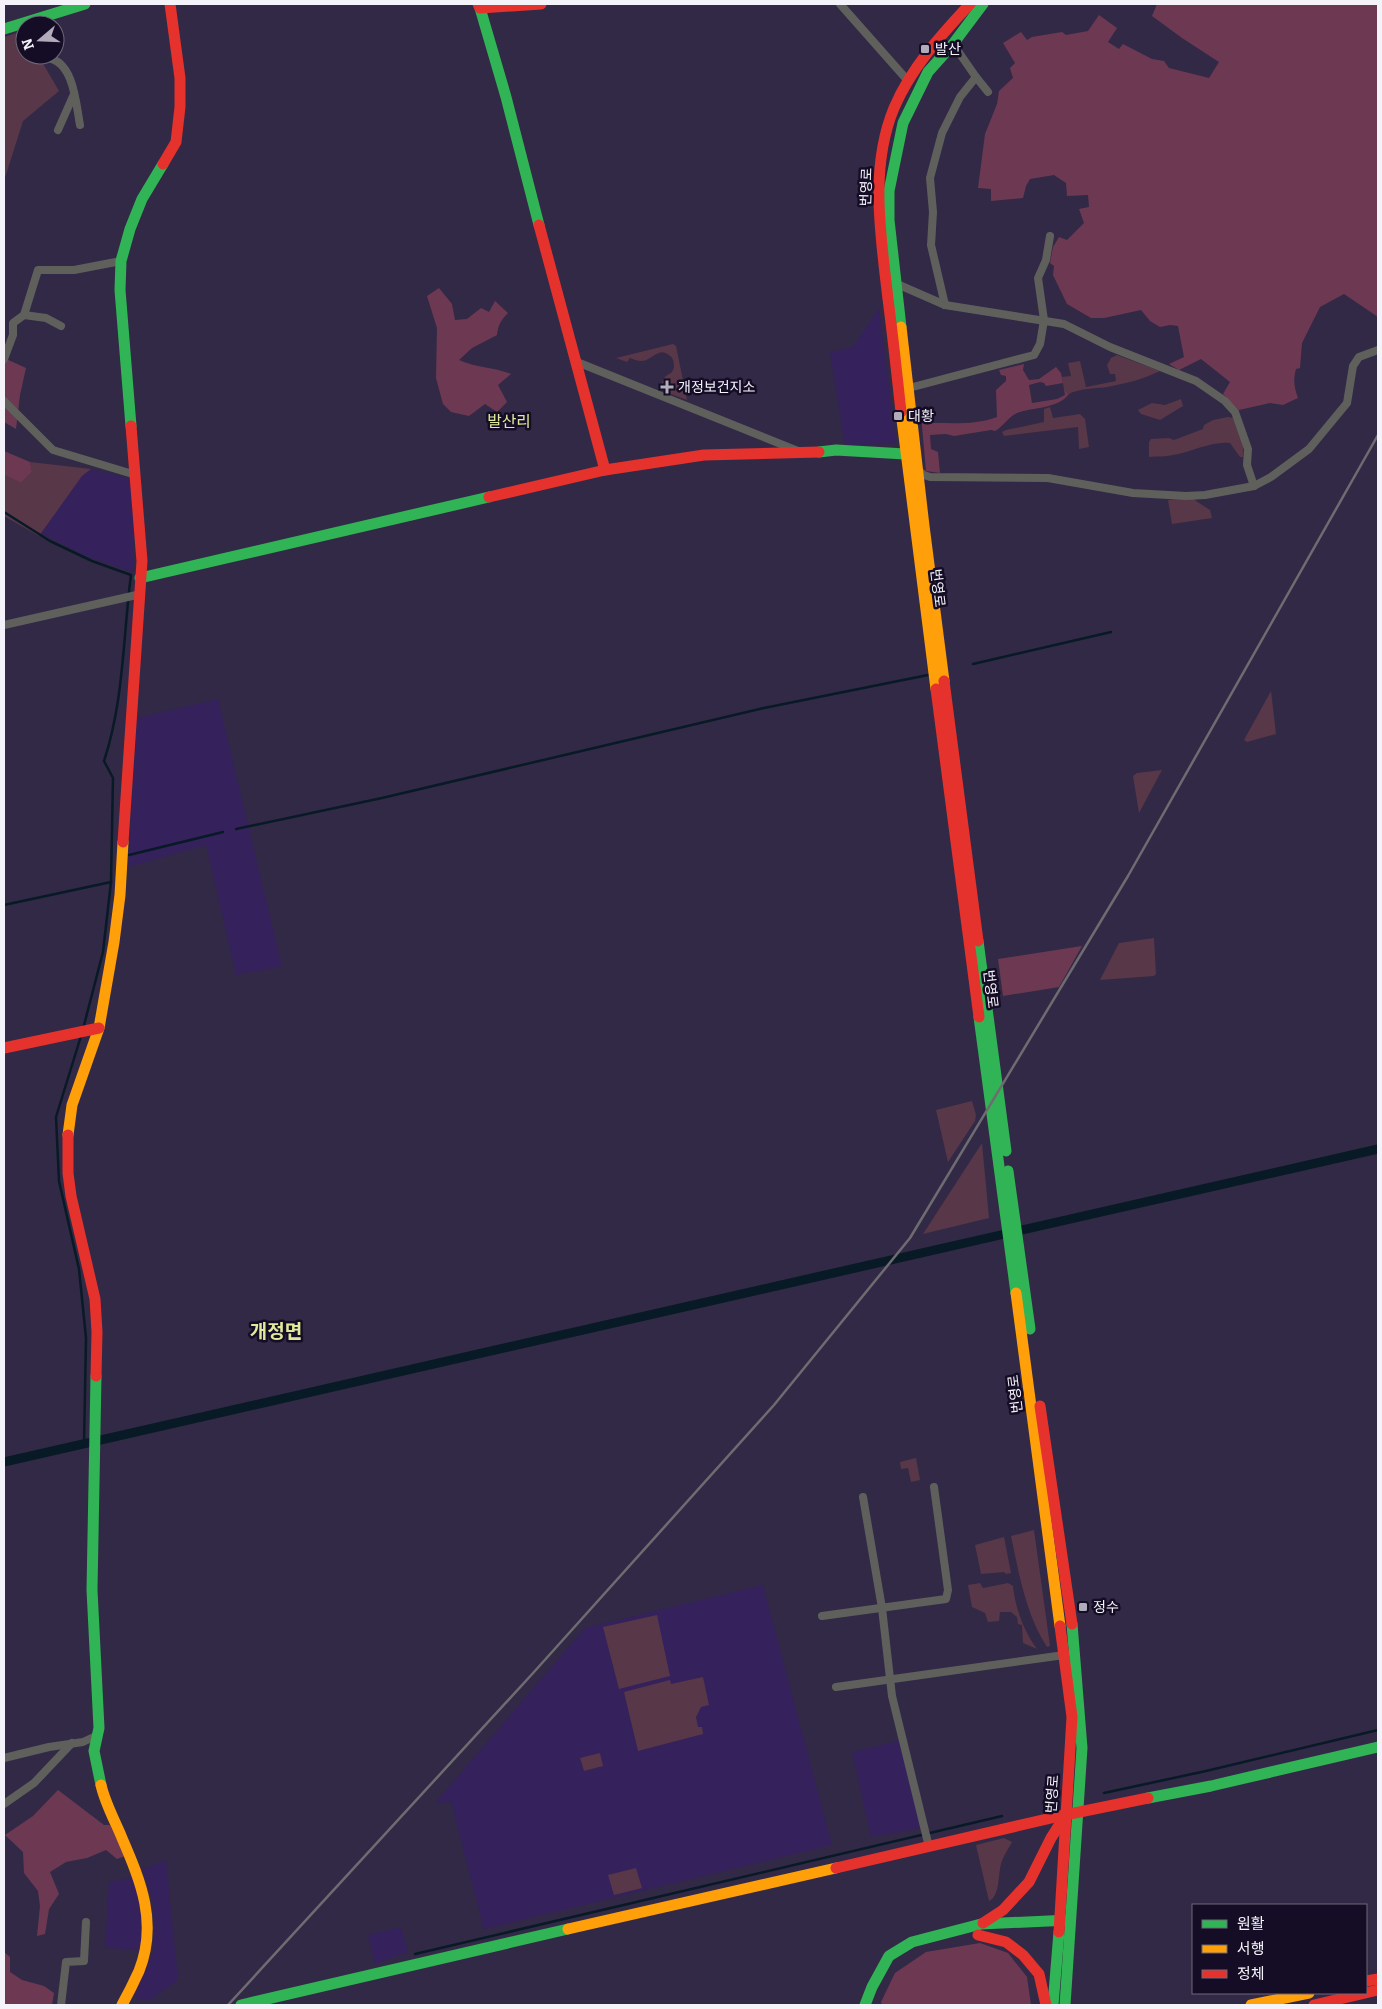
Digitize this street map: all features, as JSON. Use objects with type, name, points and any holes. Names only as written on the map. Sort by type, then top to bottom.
[{"type":"main road","points":[[46,15],[84,4]]},
{"type":"main road","points":[[122,2005],[146,1952],[146,1901],[138,1874],[102,1789],[94,1751],[98,1735],[92,1590],[97,1332],[95,1299],[72,1196],[67,1151],[72,1105],[95,1029],[114,942],[120,895],[130,728],[132,596],[140,578],[142,562],[120,290],[121,261],[130,228],[142,199],[176,142],[180,107],[180,78],[170,4]]},
{"type":"main road","points":[[541,4],[479,6],[495,54],[545,249],[605,470]]},
{"type":"main road","name":"번영로","points":[[970,4],[937,40],[907,80],[893,109],[883,147],[880,180],[880,223],[905,454],[1014,1248],[1076,1657],[1082,1748],[1078,1813],[1053,2005]]},
{"type":"main road","name":"번영로","points":[[983,4],[953,44],[928,72],[902,123],[889,192],[889,220],[1011,1225]]},
{"type":"main road","points":[[140,578],[605,470],[704,454],[802,453],[836,450],[905,454]]},
{"type":"main road","points":[[4,1048],[95,1029]]},
{"type":"main road","name":"번영로","points":[[1014,1248],[1040,1481],[1072,1717],[1065,1816],[1065,2005]]},
{"type":"main road","points":[[241,2005],[929,1844],[1211,1786],[1378,1746]]},
{"type":"main road","points":[[876,2005],[878,1988],[890,1968],[907,1954],[925,1946],[979,1930],[1003,1910],[1029,1882],[1051,1838],[1065,1816]]},
{"type":"main road","points":[[865,2005],[872,1986],[889,1956],[912,1942],[979,1930],[1003,1930],[1017,1923],[1065,1921]]},
{"type":"main road","points":[[979,1930],[1006,1942],[1023,1956],[1039,1974],[1046,2005]]},
{"type":"main road","points":[[1251,2005],[1304,1994]]},
{"type":"main road","points":[[1314,2005],[1362,1994]]},
{"type":"street","points":[[840,4],[907,80],[919,89]]},
{"type":"street","points":[[953,44],[988,92]]},
{"type":"street","points":[[60,65],[71,76],[80,126]]},
{"type":"street","points":[[945,305],[931,245],[930,178],[942,132],[960,97],[976,78]]},
{"type":"street","points":[[58,130],[74,94]]},
{"type":"street","points":[[909,388],[1034,355],[1040,344],[1044,320],[1038,278],[1046,260],[1050,236]]},
{"type":"street","points":[[4,359],[13,335],[13,323],[24,315],[38,270],[74,270],[121,261]]},
{"type":"street","points":[[897,284],[945,305],[1064,324],[1110,347],[1196,381],[1225,401],[1235,412],[1248,449],[1247,464],[1254,486]]},
{"type":"street","points":[[24,315],[46,318],[61,326]]},
{"type":"street","points":[[905,454],[918,470],[930,477],[1048,478],[1133,493],[1186,496],[1205,495],[1254,486],[1309,449],[1347,403],[1353,366],[1359,357],[1378,350]]},
{"type":"street","points":[[577,362],[802,453]]},
{"type":"street","points":[[4,401],[54,450],[136,475]]},
{"type":"street","points":[[4,626],[132,596]]},
{"type":"street","points":[[822,1616],[946,1599],[948,1590],[934,1487]]},
{"type":"street","points":[[863,1497],[882,1608],[892,1696],[929,1844]]},
{"type":"street","points":[[836,1687],[1064,1656]]},
{"type":"street","points":[[4,1758],[48,1747],[83,1742],[98,1735]]},
{"type":"street","points":[[4,1804],[34,1783],[72,1744]]},
{"type":"street","points":[[61,2005],[66,1962],[84,1961],[86,1922]]},
{"type":"shaded area","points":[[1157,4],[1378,4],[1378,317],[1344,294],[1320,307],[1302,343],[1300,368],[1296,369],[1294,377],[1298,398],[1283,405],[1270,403],[1239,410],[1223,394],[1230,382],[1201,359],[1179,370],[1169,364],[1184,357],[1178,326],[1160,327],[1150,321],[1141,310],[1104,318],[1091,318],[1067,304],[1053,275],[1054,266],[1050,263],[1053,247],[1059,237],[1067,240],[1084,223],[1079,209],[1089,207],[1088,195],[1067,196],[1066,183],[1054,175],[1030,179],[1023,198],[991,201],[991,189],[978,188],[985,134],[997,104],[999,91],[1013,78],[1010,68],[1015,63],[1003,43],[1021,32],[1027,40],[1032,37],[1062,32],[1066,35],[1088,31],[1099,15],[1117,28],[1108,42],[1119,49],[1123,44],[1152,59],[1164,61],[1169,68],[1209,78],[1219,62],[1152,16]]},
{"type":"shaded area","points":[[15,34],[15,65],[44,65],[59,91],[23,121],[4,181],[4,37]]},
{"type":"shaded area","points":[[439,288],[452,304],[455,320],[467,319],[481,308],[489,312],[495,301],[508,313],[500,323],[497,335],[472,348],[459,360],[511,374],[498,385],[507,402],[497,412],[485,404],[469,416],[451,412],[443,404],[436,378],[437,328],[427,296]]},
{"type":"shaded area","points":[[879,308],[896,443],[847,446],[844,440],[830,352],[853,347]]},
{"type":"shaded area","points":[[673,344],[676,346],[687,400],[660,390],[664,378],[671,373],[674,367],[673,359],[666,353],[662,352],[641,361],[630,358],[627,362],[616,358]]},
{"type":"shaded area","points":[[1117,355],[1160,371],[1141,379],[1114,386],[1082,390],[1069,394],[1064,390],[1062,377],[1071,376],[1068,363],[1080,361],[1086,387],[1116,381],[1115,374],[1110,374],[1107,365],[1111,358]]},
{"type":"shaded area","points":[[4,358],[26,368],[20,395],[16,429],[4,422]]},
{"type":"shaded area","points":[[1024,364],[1023,370],[1029,380],[1039,379],[1056,367],[1061,373],[1063,383],[1046,386],[1040,382],[1029,385],[1032,403],[1057,399],[1065,395],[1064,390],[1069,394],[1052,405],[1017,413],[995,431],[954,436],[946,434],[930,435],[931,449],[938,452],[940,473],[926,471],[921,415],[926,414],[932,423],[973,422],[997,417],[996,390],[1006,381],[1006,376],[1001,375],[999,370]]},
{"type":"shaded area","points":[[1181,399],[1183,406],[1160,420],[1141,414],[1138,410],[1152,403],[1165,405]]},
{"type":"shaded area","points":[[1050,407],[1053,418],[1080,414],[1085,419],[1089,447],[1079,449],[1078,427],[1004,436],[1002,432],[1006,430],[1044,422],[1044,409]]},
{"type":"shaded area","points":[[1233,418],[1243,445],[1243,457],[1240,457],[1230,443],[1223,443],[1170,456],[1149,457],[1149,442],[1151,439],[1169,438],[1174,440],[1203,429],[1204,425],[1213,420]]},
{"type":"shaded area","points":[[4,451],[30,462],[32,472],[21,483],[4,475]]},
{"type":"shaded area","points":[[30,462],[91,469],[82,476],[39,536],[4,516],[4,475],[21,483],[32,472]]},
{"type":"shaded area","points":[[91,469],[132,479],[134,572],[87,557],[41,533],[82,476]]},
{"type":"shaded area","points":[[1195,498],[1196,501],[1210,510],[1212,518],[1172,524],[1168,500]]},
{"type":"shaded area","points":[[1271,691],[1276,734],[1247,742],[1244,740]]},
{"type":"shaded area","points":[[218,699],[282,966],[236,975],[206,845],[128,867],[137,718]]},
{"type":"shaded area","points":[[1162,770],[1139,813],[1133,776],[1137,773]]},
{"type":"shaded area","points":[[1154,938],[1156,974],[1154,976],[1100,980],[1119,943]]},
{"type":"shaded area","points":[[1082,946],[1059,987],[1003,996],[998,959]]},
{"type":"shaded area","points":[[972,1101],[976,1115],[975,1121],[948,1162],[936,1110]]},
{"type":"shaded area","points":[[982,1143],[989,1218],[923,1234]]},
{"type":"shaded area","points":[[916,1458],[920,1480],[911,1482],[908,1468],[901,1469],[900,1462]]},
{"type":"shaded area","points":[[1034,1530],[1050,1646],[1047,1647],[1028,1608],[1011,1536]]},
{"type":"shaded area","points":[[1004,1537],[1011,1573],[981,1574],[975,1545]]},
{"type":"shaded area","points":[[980,1583],[983,1588],[1008,1583],[1013,1586],[1021,1619],[1037,1649],[1023,1643],[1022,1625],[1018,1624],[1017,1617],[1011,1612],[1000,1612],[999,1621],[988,1622],[985,1613],[972,1607],[968,1585]]},
{"type":"shaded area","points":[[763,1585],[832,1845],[484,1929],[451,1802],[435,1803],[585,1628]]},
{"type":"shaded area","points":[[657,1615],[670,1676],[619,1689],[603,1627]]},
{"type":"shaded area","points":[[703,1677],[709,1705],[701,1707],[696,1717],[698,1727],[702,1727],[703,1734],[638,1751],[624,1692],[670,1680],[671,1684]]},
{"type":"shaded area","points":[[899,1741],[921,1828],[871,1837],[852,1752]]},
{"type":"shaded area","points":[[600,1753],[603,1766],[584,1771],[580,1758]]},
{"type":"shaded area","points":[[58,1790],[104,1825],[110,1825],[125,1856],[117,1859],[106,1850],[87,1858],[66,1862],[50,1872],[59,1894],[49,1909],[45,1934],[37,1936],[40,1906],[38,1891],[24,1873],[23,1852],[5,1835],[33,1816]]},
{"type":"shaded area","points":[[1004,1838],[1012,1842],[1001,1864],[995,1895],[989,1901],[976,1845]]},
{"type":"shaded area","points":[[166,1860],[178,1980],[149,2001],[134,1997],[153,1952],[153,1901],[142,1869]]},
{"type":"shaded area","points":[[636,1868],[642,1888],[614,1895],[608,1875]]},
{"type":"shaded area","points":[[136,1877],[144,1903],[142,1950],[105,1948],[109,1882]]},
{"type":"shaded area","points":[[401,1927],[408,1952],[375,1964],[368,1935]]},
{"type":"shaded area","points":[[980,1943],[1008,1953],[1027,1977],[1031,2005],[882,2005],[881,2002],[895,1973],[926,1952]]},
{"type":"shaded area","points":[[4,1952],[10,1957],[10,1972],[22,1980],[44,1986],[54,1993],[52,2005],[4,2005]]},
{"type":"waterway","points":[[4,512],[50,541],[92,561],[131,575],[116,715],[104,761],[113,778],[111,882],[103,952],[83,1029]]},
{"type":"waterway","points":[[973,664],[1111,632]]},
{"type":"waterway","points":[[236,829],[382,798],[764,708],[928,675]]},
{"type":"waterway","points":[[129,855],[223,832]]},
{"type":"waterway","points":[[4,905],[111,882]]},
{"type":"waterway","points":[[81,1036],[56,1117],[59,1181],[79,1269],[86,1338],[84,1444]]},
{"type":"waterway","points":[[4,1462],[1378,1149]]},
{"type":"waterway","points":[[1104,1793],[1378,1730]]},
{"type":"waterway","points":[[415,1954],[1002,1816]]},
{"type":"railway","points":[[228,2005],[534,1672],[774,1405],[910,1238],[1128,876],[1378,435]]},
{"type":"traffic: fast","points":[[4,29],[85,4]]},
{"type":"traffic: fast","points":[[901,327],[889,220],[889,191],[903,123],[928,72],[953,44],[983,4]]},
{"type":"traffic: fast","points":[[480,8],[506,97],[539,225]]},
{"type":"traffic: fast","points":[[131,426],[120,290],[121,261],[130,229],[142,199],[163,164]]},
{"type":"traffic: fast","points":[[819,452],[836,450],[905,454]]},
{"type":"traffic: fast","points":[[140,578],[489,497]]},
{"type":"traffic: fast","points":[[978,941],[1006,1151]]},
{"type":"traffic: fast","points":[[979,1017],[1016,1293]]},
{"type":"traffic: fast","points":[[1008,1171],[1030,1329]]},
{"type":"traffic: fast","points":[[96,1376],[92,1590],[99,1728],[94,1751],[101,1785]]},
{"type":"traffic: fast","points":[[1065,2005],[1082,1748],[1072,1624]]},
{"type":"traffic: fast","points":[[1148,1798],[1211,1786],[1378,1747]]},
{"type":"traffic: fast","points":[[865,2005],[872,1987],[889,1956],[912,1942],[981,1924],[1070,1920]]},
{"type":"traffic: fast","points":[[241,2005],[568,1929]]},
{"type":"traffic: fast","points":[[1053,2005],[1059,1932]]},
{"type":"traffic: slow","points":[[901,327],[944,681]]},
{"type":"traffic: slow","points":[[901,412],[936,689]]},
{"type":"traffic: slow","points":[[68,1135],[72,1105],[99,1028],[114,942],[120,895],[123,842]]},
{"type":"traffic: slow","points":[[1016,1293],[1060,1626]]},
{"type":"traffic: slow","points":[[101,1785],[141,1887],[147,1919],[145,1953],[139,1971],[122,2005]]},
{"type":"traffic: slow","points":[[568,1929],[836,1868]]},
{"type":"traffic: slow","points":[[1251,2005],[1304,1994]]},
{"type":"traffic: jam","points":[[163,164],[176,142],[180,107],[180,78],[170,4]]},
{"type":"traffic: jam","points":[[478,4],[480,8],[541,4]]},
{"type":"traffic: jam","points":[[901,412],[880,227],[879,178],[882,154],[886,131],[894,108],[909,79],[938,40],[970,4]]},
{"type":"traffic: jam","points":[[539,225],[605,470]]},
{"type":"traffic: jam","points":[[123,842],[142,561],[131,426]]},
{"type":"traffic: jam","points":[[489,497],[605,470],[704,455],[819,452]]},
{"type":"traffic: jam","points":[[944,681],[978,941]]},
{"type":"traffic: jam","points":[[936,689],[979,1017]]},
{"type":"traffic: jam","points":[[4,1048],[99,1028]]},
{"type":"traffic: jam","points":[[68,1135],[68,1173],[71,1196],[95,1299],[97,1332],[96,1376]]},
{"type":"traffic: jam","points":[[1040,1406],[1072,1624]]},
{"type":"traffic: jam","points":[[1059,1932],[1072,1717],[1060,1626]]},
{"type":"traffic: jam","points":[[836,1868],[1060,1816],[1148,1798]]},
{"type":"traffic: jam","points":[[983,1923],[1003,1910],[1029,1882],[1051,1838],[1065,1816]]},
{"type":"traffic: jam","points":[[978,1935],[1006,1942],[1023,1955],[1039,1974],[1046,2005]]},
{"type":"traffic: jam","points":[[1367,1981],[1378,1979]]},
{"type":"traffic: jam","points":[[1367,1993],[1378,1990]]},
{"type":"traffic: jam","points":[[1314,2005],[1361,1994]]},
{"type":"place","name":"발산","points":[[925,49]]},
{"type":"place","name":"개정보건지소","points":[[667,387]]},
{"type":"place","name":"대황","points":[[898,416]]},
{"type":"place","name":"정수","points":[[1083,1607]]},
{"type":"district","name":"발산리","points":[[509,421]]},
{"type":"district","name":"개정면","points":[[276,1331]]}]
